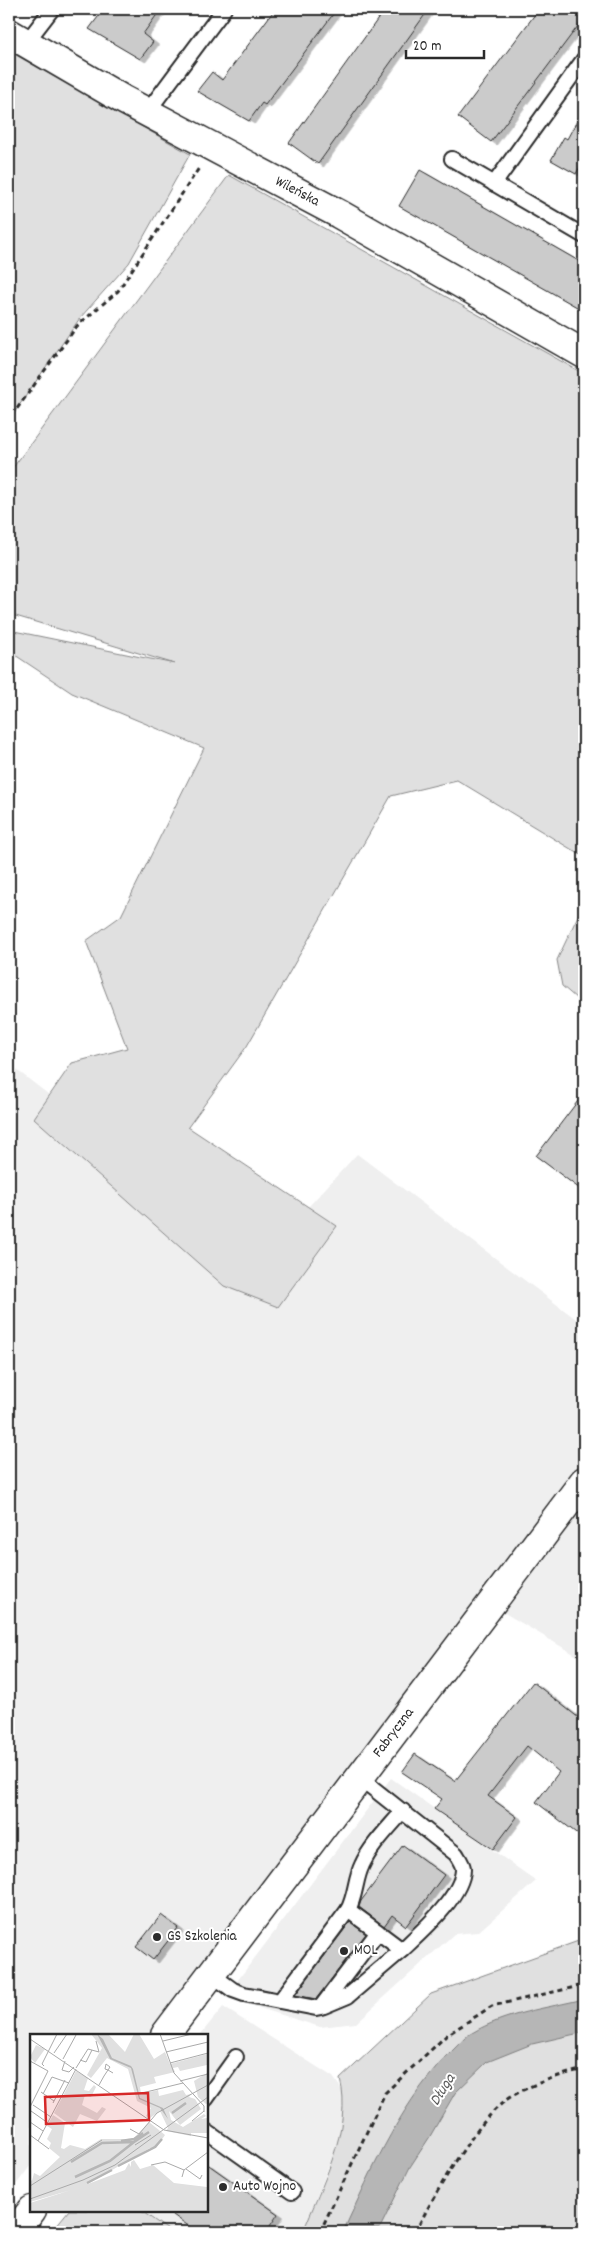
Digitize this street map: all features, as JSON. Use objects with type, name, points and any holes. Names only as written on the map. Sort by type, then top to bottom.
[{"type":"street","name":"Wileńska","points":[[17,38],[210,147],[339,214],[584,354]]},
{"type":"street","name":"Fabryczna","points":[[166,2034],[584,1482]]},
{"type":"street","points":[[15,2232],[31,2211]]},
{"type":"lane","points":[[17,38],[52,9]]},
{"type":"lane","points":[[148,111],[224,9]]},
{"type":"lane","points":[[494,184],[584,58]]},
{"type":"lane","points":[[452,159],[584,236]]},
{"type":"lane","points":[[207,1980],[233,1990],[316,2008],[321,2007],[348,1996],[402,1950],[446,1903],[461,1877],[463,1866],[456,1854],[360,1778]]},
{"type":"lane","points":[[280,2001],[348,1910],[353,1902],[362,1865],[368,1853],[403,1811]]},
{"type":"lane","points":[[348,1910],[402,1950]]},
{"type":"lane","points":[[321,2007],[378,1932]]},
{"type":"lane","points":[[208,2096],[236,2057]]},
{"type":"lane","points":[[208,2132],[292,2192]]},
{"type":"path","points":[[9,408],[16,410],[77,326],[118,291],[188,187],[210,147]]},
{"type":"path","points":[[320,2232],[386,2093],[440,2041],[492,2006],[584,1985]]},
{"type":"path","points":[[415,2232],[446,2178],[487,2118],[511,2096],[543,2082],[584,2069]]},
{"type":"shaded area","points":[[9,51],[190,154],[129,263],[80,318],[16,410],[10,422]]},
{"type":"shaded area","points":[[229,175],[584,374],[584,857],[457,780],[391,796],[247,1046],[188,1127],[337,1226],[278,1307],[224,1286],[34,1118],[72,1063],[127,1048],[86,941],[121,916],[204,748],[72,693],[9,651],[9,630],[175,664],[9,614],[9,473]]},
{"type":"shaded area","points":[[584,903],[584,1005],[562,986],[557,960]]},
{"type":"shaded area","points":[[9,1064],[261,1258],[357,1154],[584,1325],[584,1660],[491,1605],[166,2034],[30,2034],[30,2166],[9,2194]]},
{"type":"shaded area","points":[[391,1778],[536,1881],[478,1932],[454,1934],[356,2023],[320,2027],[225,1997]]},
{"type":"shaded area","points":[[584,1939],[584,2085],[580,2086],[584,2112],[584,2232],[303,2232],[326,2177],[339,2137],[343,2098],[340,2079],[431,1994]]},
{"type":"shaded area","points":[[223,2007],[333,2077],[343,2091],[341,2135],[303,2232],[173,2232],[142,2211],[208,2211],[208,2034],[201,2034]]},
{"type":"shaded area","points":[[68,2211],[141,2211],[171,2232],[51,2232]]},
{"type":"water","name":"Długa","points":[[584,1999],[584,2032],[532,2044],[487,2062],[455,2093],[410,2167],[378,2232],[343,2232],[378,2159],[405,2111],[437,2067],[463,2040],[485,2026],[512,2016]]},
{"type":"building","points":[[104,9],[161,9],[143,34],[153,42],[140,59],[89,29]]},
{"type":"building","points":[[275,9],[337,9],[265,105],[262,103],[249,121],[197,91],[212,72],[222,80]]},
{"type":"building","points":[[385,9],[429,9],[318,164],[289,143]]},
{"type":"building","points":[[539,9],[584,9],[584,18],[491,142],[458,117]]},
{"type":"building","points":[[584,108],[584,159],[576,174],[551,160],[564,137],[567,139]]},
{"type":"building","points":[[420,170],[584,264],[584,311],[399,206]]},
{"type":"building","points":[[584,1093],[584,1192],[536,1156]]},
{"type":"building","points":[[533,1682],[584,1722],[584,1839],[536,1802],[559,1772],[527,1746],[488,1796],[517,1817],[493,1849],[434,1809],[442,1799],[402,1772],[415,1754],[455,1781]]},
{"type":"building","points":[[403,1845],[444,1875],[406,1926],[392,1915],[384,1926],[359,1907],[361,1901]]},
{"type":"building","name":"GS Szkolenia","points":[[161,1915],[178,1928],[153,1960],[136,1947]]},
{"type":"building","points":[[350,1922],[366,1934],[316,1999],[295,1995]]},
{"type":"building","name":"Auto Wojno","points":[[208,2164],[278,2214],[266,2232],[197,2232],[167,2211],[208,2211]]},
{"type":"place","name":"GS Szkolenia","points":[[157,1937]]},
{"type":"place","name":"MOL","points":[[344,1951]]},
{"type":"place","name":"Auto Wojno","points":[[223,2187]]}]
